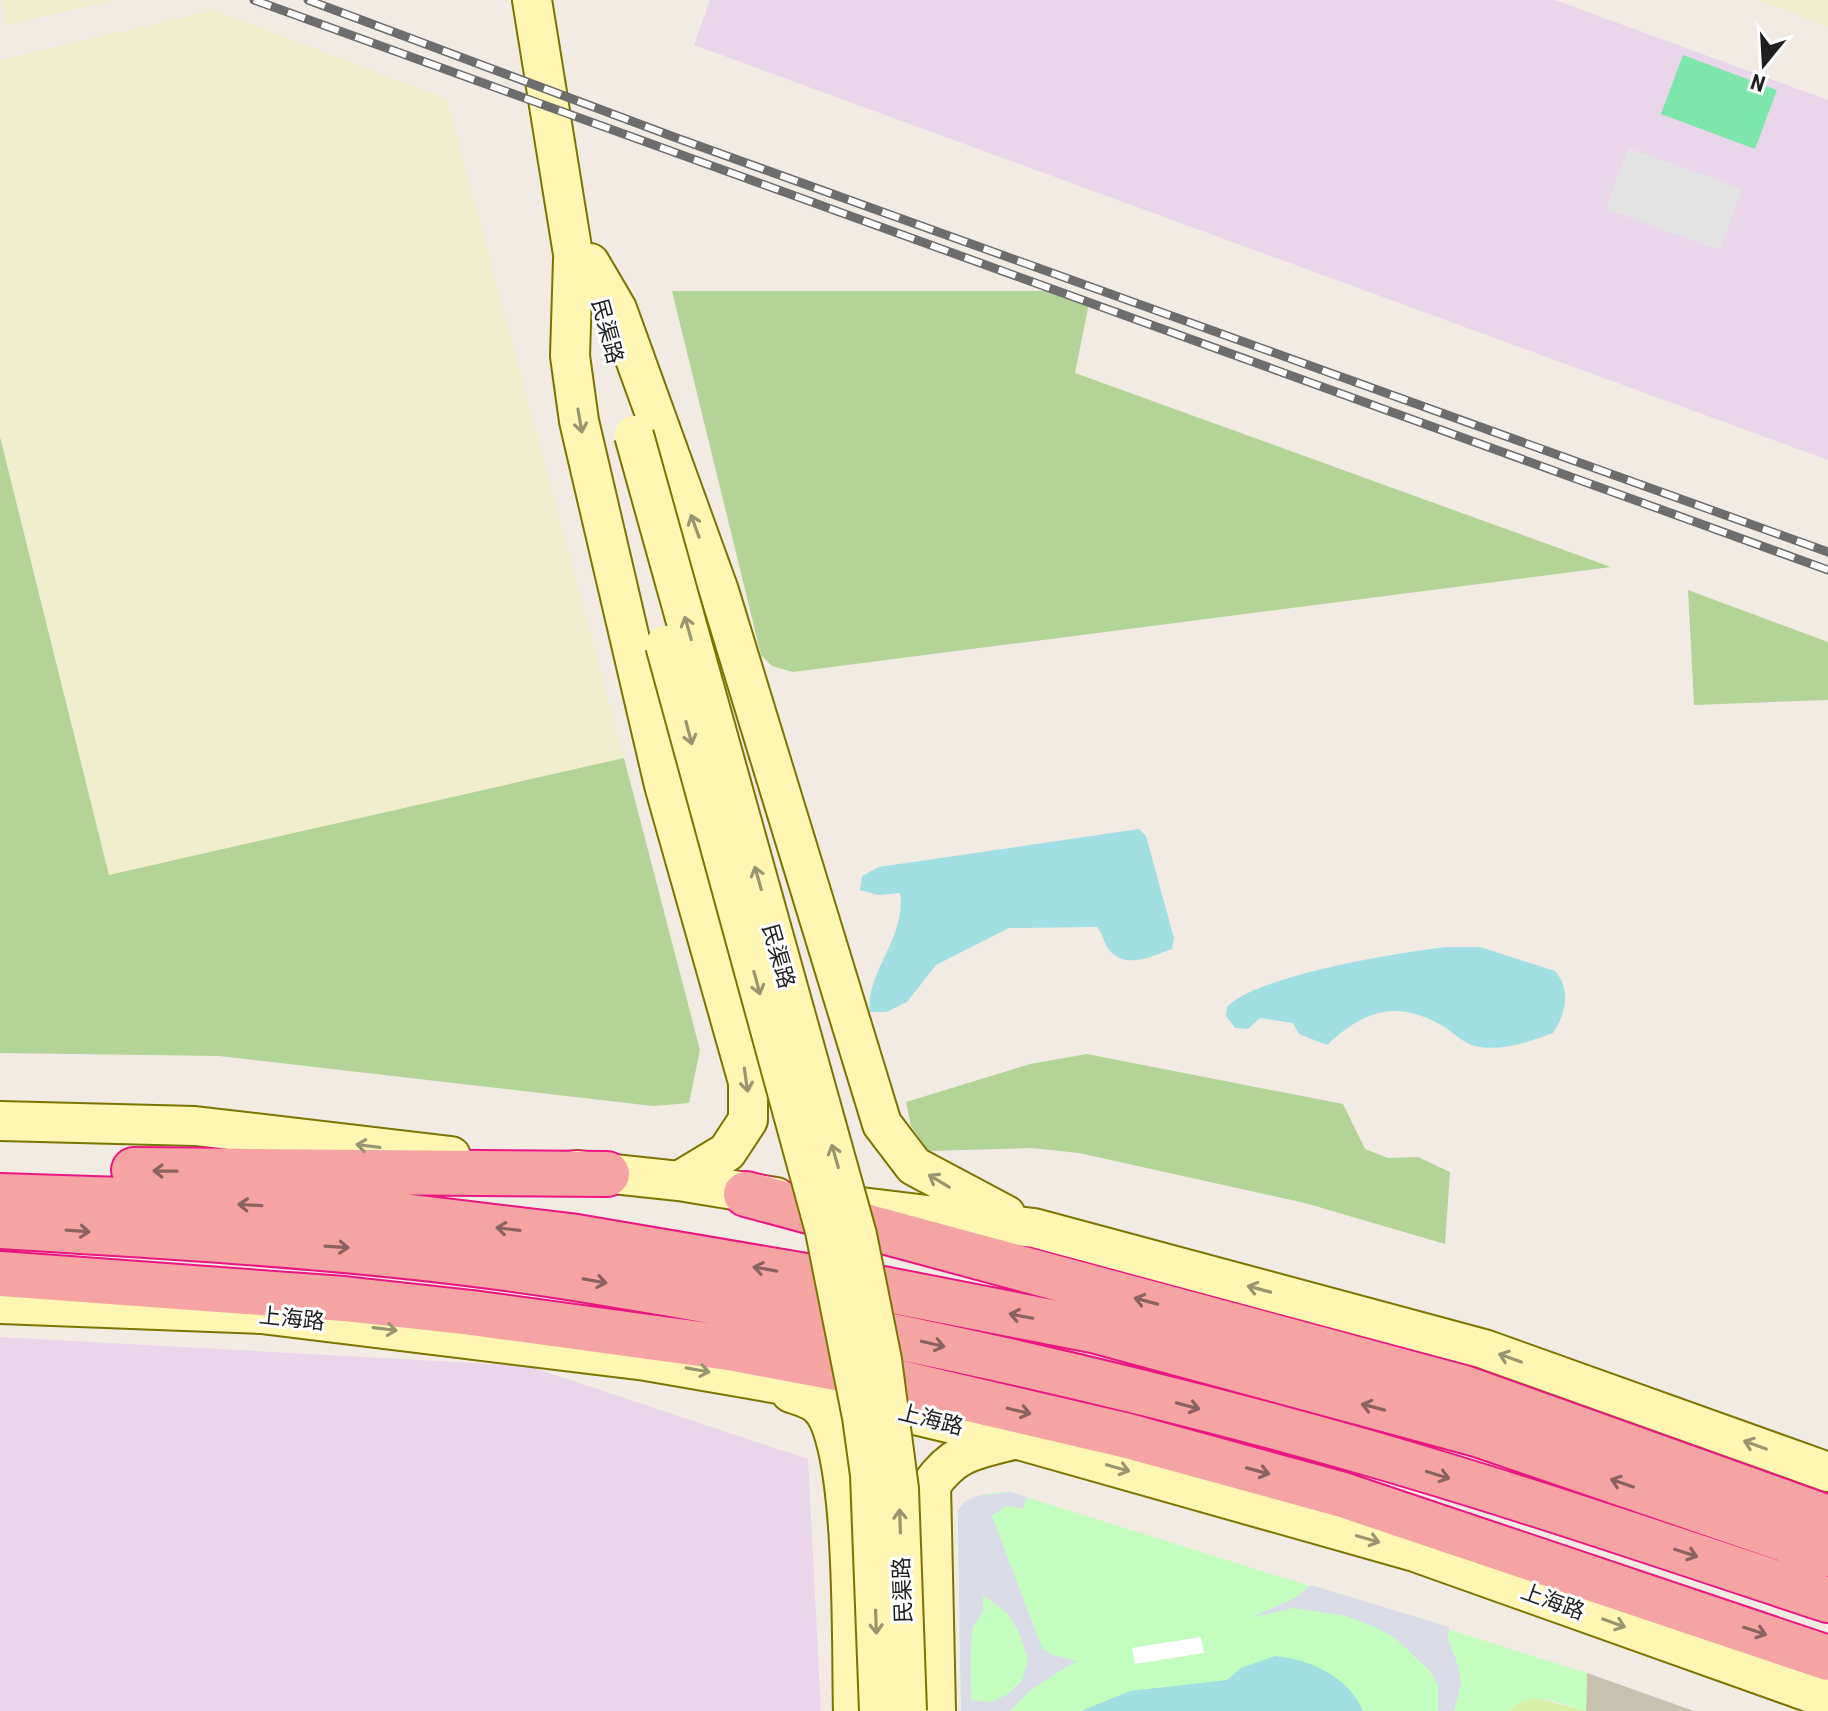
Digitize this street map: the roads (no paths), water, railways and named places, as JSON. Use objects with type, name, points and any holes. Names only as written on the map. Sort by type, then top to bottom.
[{"type":"highway","points":[[0,1168],[607,1174]]},
{"type":"highway","points":[[746,1194],[1464,1388],[1828,1518]]},
{"type":"highway","points":[[0,1196],[214,1203],[395,1215],[570,1236],[888,1290],[1097,1331],[1477,1434],[1828,1554]]},
{"type":"highway","points":[[0,1226],[360,1249],[580,1279],[917,1340],[1085,1379],[1361,1451],[1828,1600]]},
{"type":"highway","points":[[0,1274],[344,1299],[729,1348],[841,1369],[1128,1436],[1343,1495],[1828,1658]]},
{"type":"main road","name":"民渠路","points":[[532,0],[569,217],[622,438],[825,1231],[862,1417],[870,1475],[879,1711]]},
{"type":"main road","points":[[581,261],[570,356],[579,421],[664,785],[748,1082],[748,1120],[727,1152],[679,1181]]},
{"type":"main road","points":[[581,261],[617,309],[719,591],[882,1124],[914,1166],[1034,1228]]},
{"type":"main road","name":"民渠路","points":[[622,438],[857,1235],[882,1360],[899,1489],[907,1711]]},
{"type":"main road","points":[[0,1121],[195,1126],[679,1181],[746,1194],[1034,1228],[1484,1349],[1828,1472]]},
{"type":"main road","name":"上海路","points":[[0,1304],[261,1314],[646,1361],[807,1389],[1015,1439],[1415,1552],[1828,1699]]},
{"type":"main road","points":[[747,1378],[820,1406],[832,1426],[847,1507],[853,1711]]},
{"type":"main road","points":[[936,1711],[931,1485],[946,1464],[964,1452],[1015,1439]]},
{"type":"main road","points":[[1786,1684],[1828,1692]]},
{"type":"water","points":[[1139,829],[1146,836],[1174,938],[1172,949],[1139,960],[1123,959],[1109,950],[1097,927],[1009,928],[936,965],[907,1002],[886,1012],[870,1012],[874,983],[898,925],[901,909],[900,893],[878,895],[860,890],[862,876],[879,867]]},
{"type":"water","points":[[1448,947],[1480,947],[1555,971],[1563,986],[1565,1002],[1553,1033],[1514,1045],[1485,1048],[1466,1042],[1426,1018],[1396,1011],[1368,1016],[1327,1045],[1299,1034],[1293,1023],[1260,1018],[1248,1029],[1235,1028],[1226,1016],[1227,1007],[1243,995],[1298,975],[1365,960]]},
{"type":"water","points":[[1275,1656],[1302,1661],[1327,1672],[1348,1688],[1363,1711],[1081,1711],[1130,1691],[1227,1680],[1241,1668]]},
{"type":"railway","points":[[254,0],[1828,570]]},
{"type":"railway","points":[[308,0],[674,137],[1828,552]]}]
